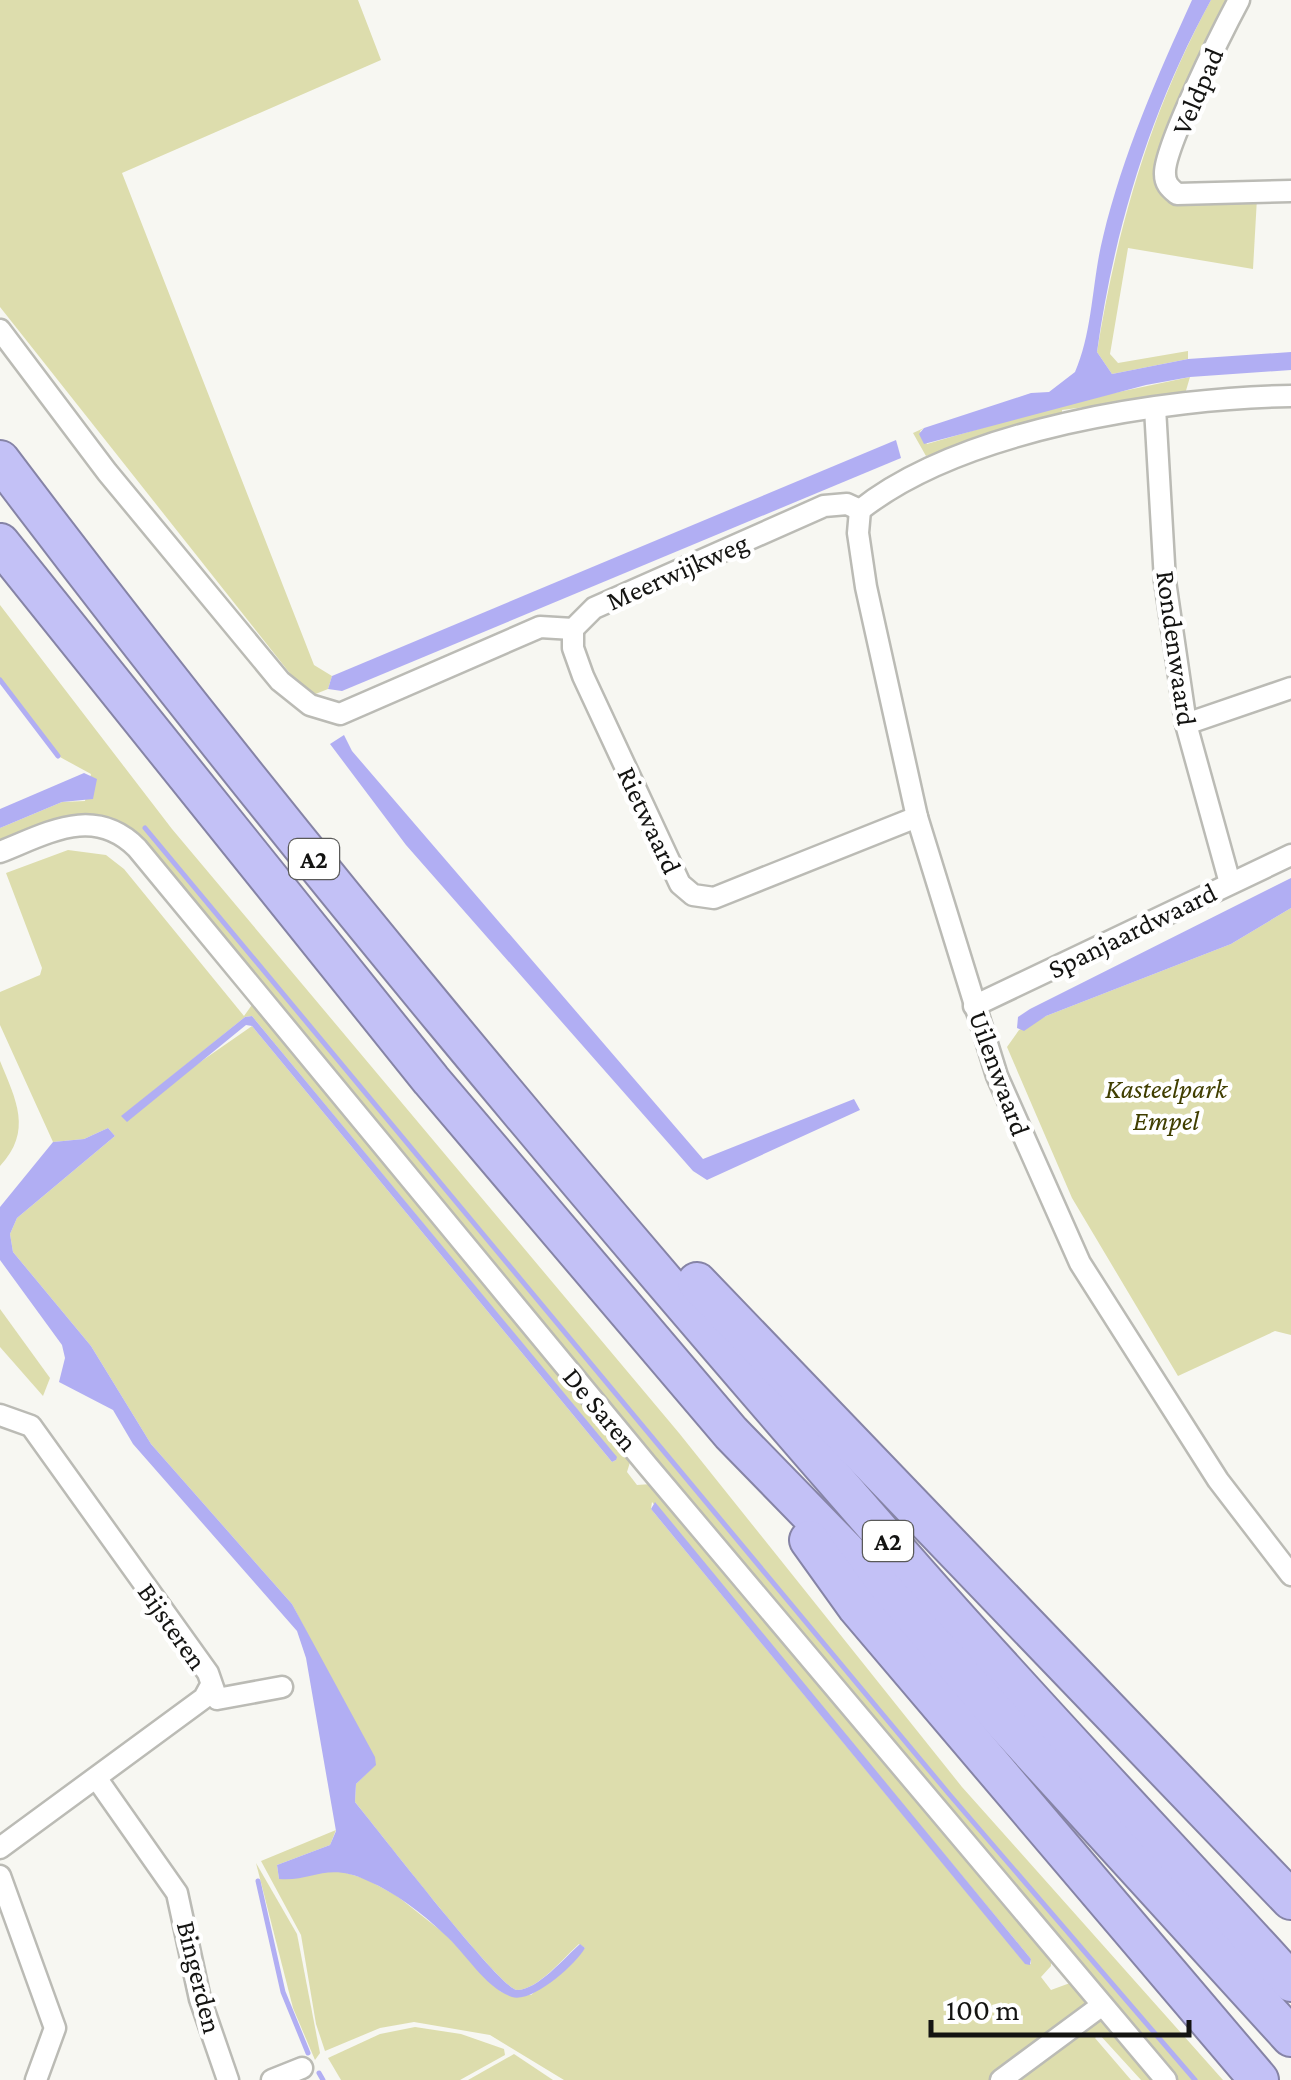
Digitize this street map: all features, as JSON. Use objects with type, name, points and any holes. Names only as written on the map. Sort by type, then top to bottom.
[{"type":"highway","name":"A2","points":[[0,460],[234,762],[500,1086],[907,1562],[1291,1982]]},
{"type":"highway","name":"A2","points":[[0,543],[431,1080],[731,1433],[881,1587],[1291,2037]]},
{"type":"highway","name":"A2","points":[[500,1086],[804,1389],[1291,1900]]},
{"type":"highway","name":"A2","points":[[731,1433],[857,1607],[1259,2080]]},
{"type":"street","name":"Veldpad","points":[[1239,0],[1184,119],[1164,171],[1167,185],[1177,194],[1291,191]]},
{"type":"street","points":[[0,330],[280,682],[310,705],[340,714],[540,627],[573,629]]},
{"type":"street","points":[[860,510],[880,494],[965,455],[1082,420],[1201,400],[1291,396]]},
{"type":"street","name":"Rondenwaard","points":[[1156,408],[1165,581],[1186,724],[1230,883]]},
{"type":"street","name":"Meerwijkweg","points":[[573,629],[594,608],[824,506],[847,504],[860,510]]},
{"type":"street","name":"Uilenwaard","points":[[860,510],[858,532],[866,587],[917,817],[997,1076],[1080,1263],[1218,1480],[1291,1575]]},
{"type":"street","name":"Rietwaard","points":[[573,629],[572,648],[582,676],[680,884],[693,895],[714,898],[917,817]]},
{"type":"street","points":[[1186,724],[1291,688]]},
{"type":"street","name":"De Saren","points":[[0,852],[78,823],[110,828],[137,848],[1166,2080]]},
{"type":"street","name":"Spanjaardwaard","points":[[974,1006],[1291,855]]},
{"type":"street","name":"Bijsteren","points":[[0,1414],[31,1426],[208,1673],[210,1687],[204,1698],[0,1848]]},
{"type":"street","points":[[210,1687],[217,1699],[282,1687]]},
{"type":"street","name":"Bingerden","points":[[97,1779],[177,1893],[200,1999],[228,2080]]},
{"type":"street","points":[[0,1876],[55,2028],[36,2080]]},
{"type":"street","points":[[1000,2080],[1102,2006]]},
{"type":"street","points":[[272,2080],[302,2068]]},
{"type":"green space","points":[[0,0],[358,0],[381,60],[122,173],[314,665],[332,676],[328,689],[313,695],[296,681],[0,307]]},
{"type":"green space","points":[[1211,0],[1230,0],[1157,182],[1257,198],[1253,269],[1128,248],[1110,354],[1118,363],[1188,351],[1188,359],[1112,374],[1097,352],[1126,215],[1171,84]]},
{"type":"green space","points":[[1190,377],[1185,394],[1062,410],[1062,416],[926,456],[913,433],[924,428],[920,431],[927,444],[1071,402]]},
{"type":"green space","points":[[0,605],[172,829],[679,1433],[962,1787],[1223,2080],[1176,2080],[98,817],[78,816],[0,846],[0,828],[62,802],[85,801],[91,774],[58,756],[0,680]]},
{"type":"green space","points":[[68,850],[106,855],[124,869],[244,1016],[254,1002],[631,1459],[627,1472],[637,1485],[651,1484],[1051,1958],[1051,1966],[1041,1977],[1051,1990],[1070,1983],[1089,2003],[994,2080],[564,2080],[490,2035],[414,2022],[380,2028],[325,2051],[316,2024],[301,1935],[261,1861],[336,1830],[330,1845],[277,1865],[279,1879],[337,1870],[366,1879],[397,1896],[445,1934],[501,1992],[531,1995],[585,1948],[579,1944],[542,1979],[517,1990],[488,1964],[437,1905],[355,1802],[356,1784],[375,1765],[292,1604],[151,1444],[91,1346],[13,1252],[10,1234],[17,1218],[115,1136],[108,1128],[84,1139],[53,1142],[0,1025],[0,992],[40,975],[42,968],[6,873]],"holes":[[[252,1016],[616,1457],[616,1460],[612,1462],[252,1026],[121,1117],[245,1017]],[[652,1502],[1031,1959],[1031,1964],[1025,1963],[651,1509]]]},
{"type":"green space","name":"Kasteelpark Empel","points":[[1291,908],[1291,1335],[1275,1331],[1178,1376],[1072,1198],[1007,1047],[1019,1030],[1046,1016],[1231,944]]},
{"type":"green space","points":[[0,1061],[16,1102],[19,1128],[10,1153],[0,1166]]},
{"type":"green space","points":[[0,1309],[50,1378],[43,1396],[0,1347]]},
{"type":"green space","points":[[256,1863],[297,1934],[320,2053],[315,2060],[293,2008]]},
{"type":"green space","points":[[1095,2017],[1106,2021],[1157,2080],[1141,2080],[1099,2034],[1095,2038],[1131,2080],[1010,2080]]},
{"type":"green space","points":[[415,2027],[461,2034],[504,2049],[505,2055],[460,2080],[341,2080],[328,2058],[380,2034]]},
{"type":"green space","points":[[514,2054],[553,2080],[468,2080]]},
{"type":"shaded area","points":[[1192,0],[1211,0],[1170,84],[1138,171],[1114,260],[1097,352],[1112,374],[1188,359],[1291,352],[1291,370],[1190,377],[1146,385],[924,444],[919,434],[924,428],[1031,393],[1049,392],[1075,372],[1085,340],[1099,253],[1120,176]]},
{"type":"shaded area","points":[[896,440],[901,458],[342,691],[328,689],[332,676]]},
{"type":"shaded area","points":[[344,735],[352,751],[703,1159],[854,1099],[860,1110],[707,1180],[693,1171],[406,845],[330,744]]},
{"type":"shaded area","points":[[84,773],[97,779],[93,799],[62,802],[0,828],[0,809]]},
{"type":"shaded area","points":[[1291,878],[1291,908],[1231,944],[1046,1016],[1024,1031],[1017,1028],[1018,1017],[1030,1009]]},
{"type":"shaded area","points":[[252,1016],[616,1460],[612,1462],[252,1026],[246,1025],[127,1122],[121,1116],[245,1017]]},
{"type":"shaded area","points":[[108,1128],[115,1136],[17,1218],[10,1234],[13,1252],[91,1346],[151,1444],[292,1604],[375,1757],[376,1765],[356,1784],[355,1802],[438,1905],[488,1964],[517,1990],[534,1985],[580,1944],[585,1948],[542,1989],[521,1997],[502,1992],[427,1919],[399,1898],[354,1875],[331,1872],[279,1879],[277,1865],[330,1845],[336,1831],[306,1658],[297,1631],[133,1444],[113,1410],[59,1382],[65,1358],[62,1345],[0,1260],[0,1207],[53,1142],[84,1139]]},
{"type":"shaded area","points":[[655,1502],[1031,1959],[1030,1965],[1025,1964],[651,1509]]},
{"type":"waterway","points":[[0,680],[58,756]]},
{"type":"waterway","points":[[145,828],[949,1794],[1195,2080]]},
{"type":"waterway","points":[[258,1881],[283,1992],[308,2053]]},
{"type":"waterway","points":[[319,2073],[323,2080]]}]
